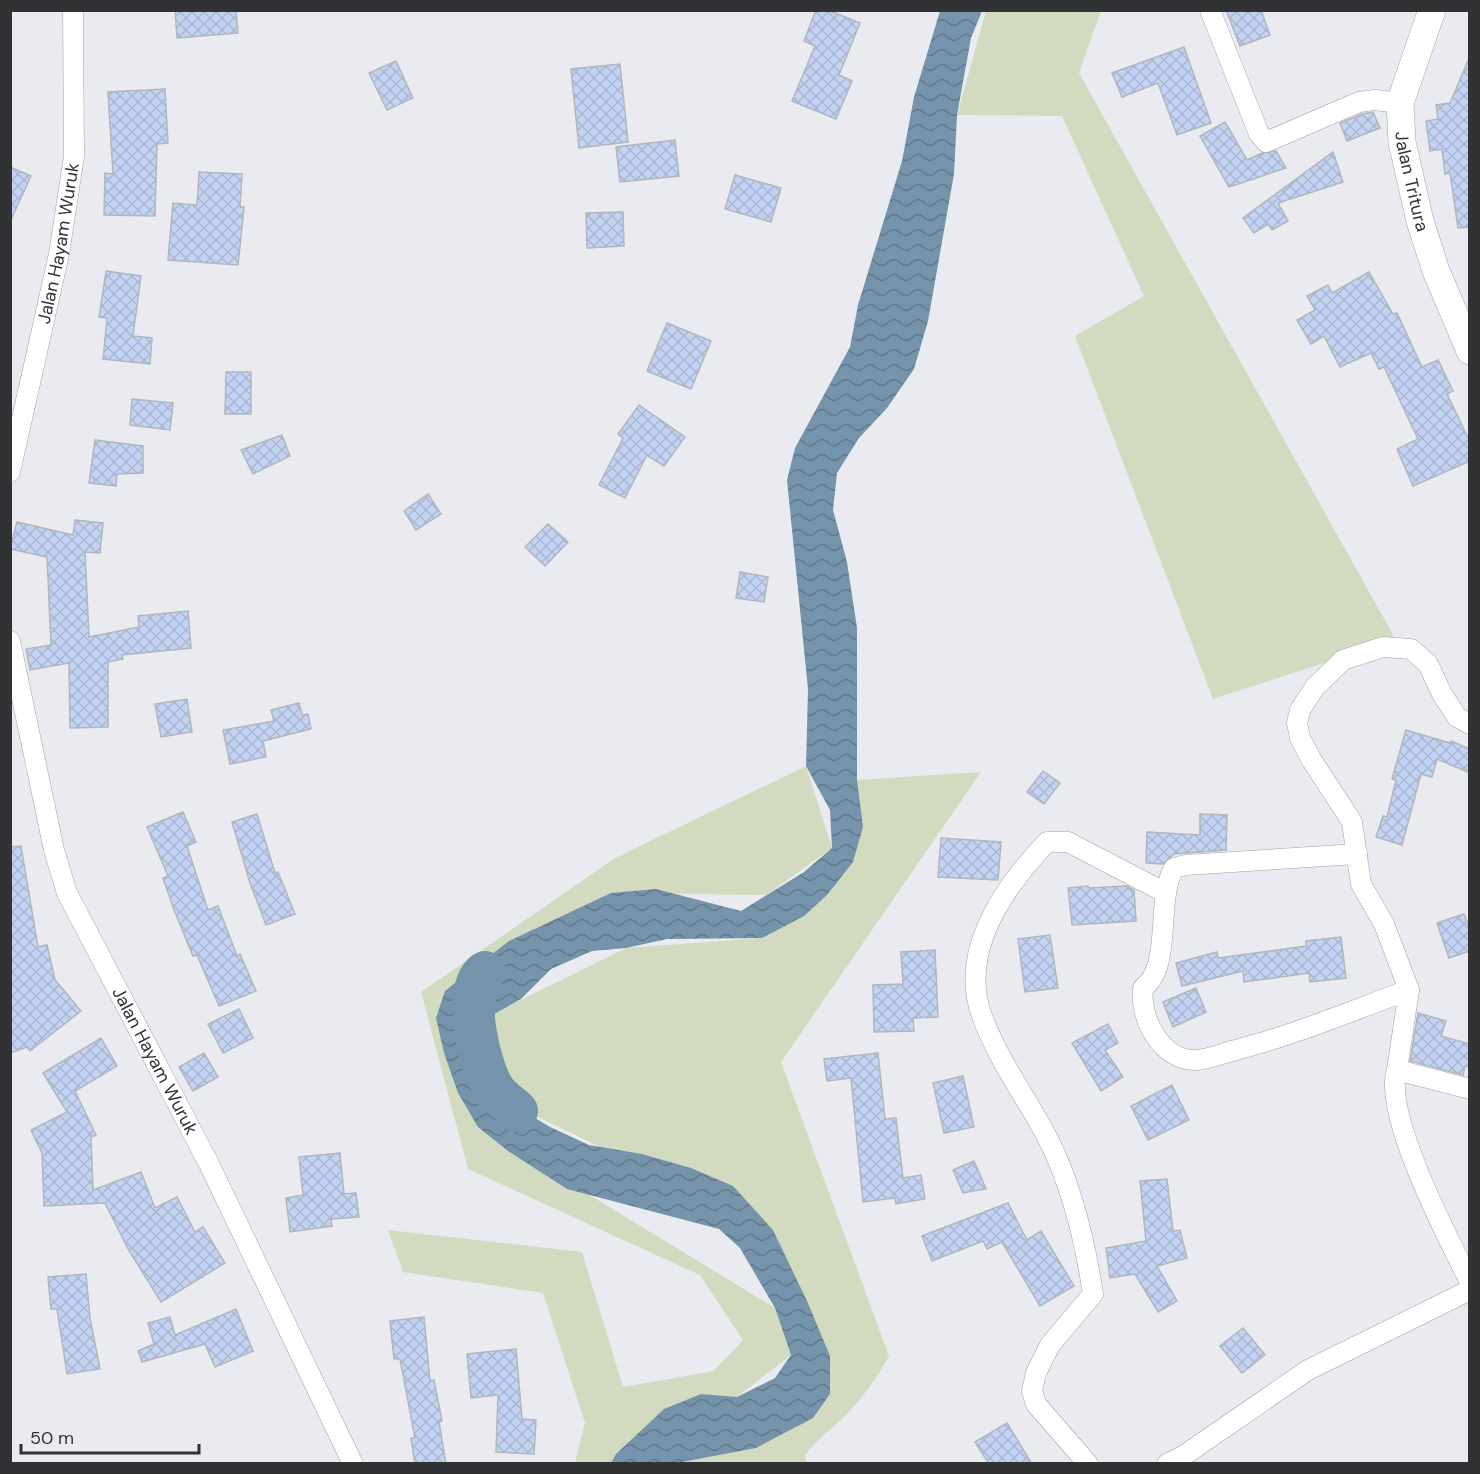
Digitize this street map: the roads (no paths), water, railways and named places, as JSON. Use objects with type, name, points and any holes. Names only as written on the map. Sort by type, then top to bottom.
[{"type":"street","name":"Jalan Hayam Wuruk","points":[[10,472],[60,254],[74,156],[73,10]]},
{"type":"street","points":[[1210,10],[1259,134],[1266,142],[1359,102],[1375,100],[1400,103]]},
{"type":"street","name":"Jalan Tritura","points":[[1432,10],[1400,103],[1402,142],[1420,221],[1436,271],[1470,351]]},
{"type":"street","name":"Jalan Hayam Wuruk","points":[[10,641],[54,850],[67,893],[209,1164],[353,1464]]},
{"type":"street","points":[[1470,724],[1457,717],[1442,694],[1428,664],[1411,649],[1383,648],[1343,660],[1315,687],[1300,710],[1297,723],[1300,738],[1352,822],[1361,884],[1383,924],[1409,990],[1397,1070],[1393,1081],[1402,1127],[1424,1186],[1470,1282]]},
{"type":"street","points":[[1088,1464],[1036,1404],[1032,1391],[1036,1373],[1050,1345],[1093,1294],[1089,1264],[1064,1174],[1047,1137],[1004,1064],[982,1016],[975,987],[986,923],[1004,893],[1047,842],[1068,842],[1166,893]]},
{"type":"street","points":[[1357,854],[1186,865],[1174,868],[1169,877],[1166,893],[1159,960],[1152,982],[1143,988],[1142,1000],[1154,1035],[1171,1052],[1195,1060],[1251,1046],[1409,990]]},
{"type":"street","points":[[1397,1070],[1470,1089]]},
{"type":"street","points":[[1167,1464],[1183,1456],[1322,1362],[1470,1290]]},
{"type":"water","points":[[940,11],[982,11],[971,38],[957,115],[954,174],[928,321],[914,369],[887,408],[859,438],[837,473],[833,510],[847,562],[857,628],[857,780],[863,827],[853,862],[827,895],[804,916],[762,938],[667,939],[626,948],[592,951],[551,969],[521,999],[471,1027],[471,1042],[513,1105],[550,1127],[589,1145],[642,1154],[691,1168],[733,1186],[773,1230],[830,1356],[830,1394],[813,1418],[756,1448],[677,1463],[611,1463],[616,1454],[664,1409],[701,1394],[737,1397],[775,1378],[791,1355],[775,1308],[740,1248],[719,1229],[567,1189],[508,1151],[478,1127],[458,1093],[444,1053],[436,1018],[445,991],[509,941],[611,893],[656,889],[741,911],[804,872],[832,848],[830,810],[806,766],[808,689],[787,480],[795,448],[850,347],[858,305],[902,161],[914,97]]},
{"type":"waterway","points":[[485,972],[478,981],[474,995],[475,1031],[479,1050],[490,1082],[496,1092],[517,1111]]}]
